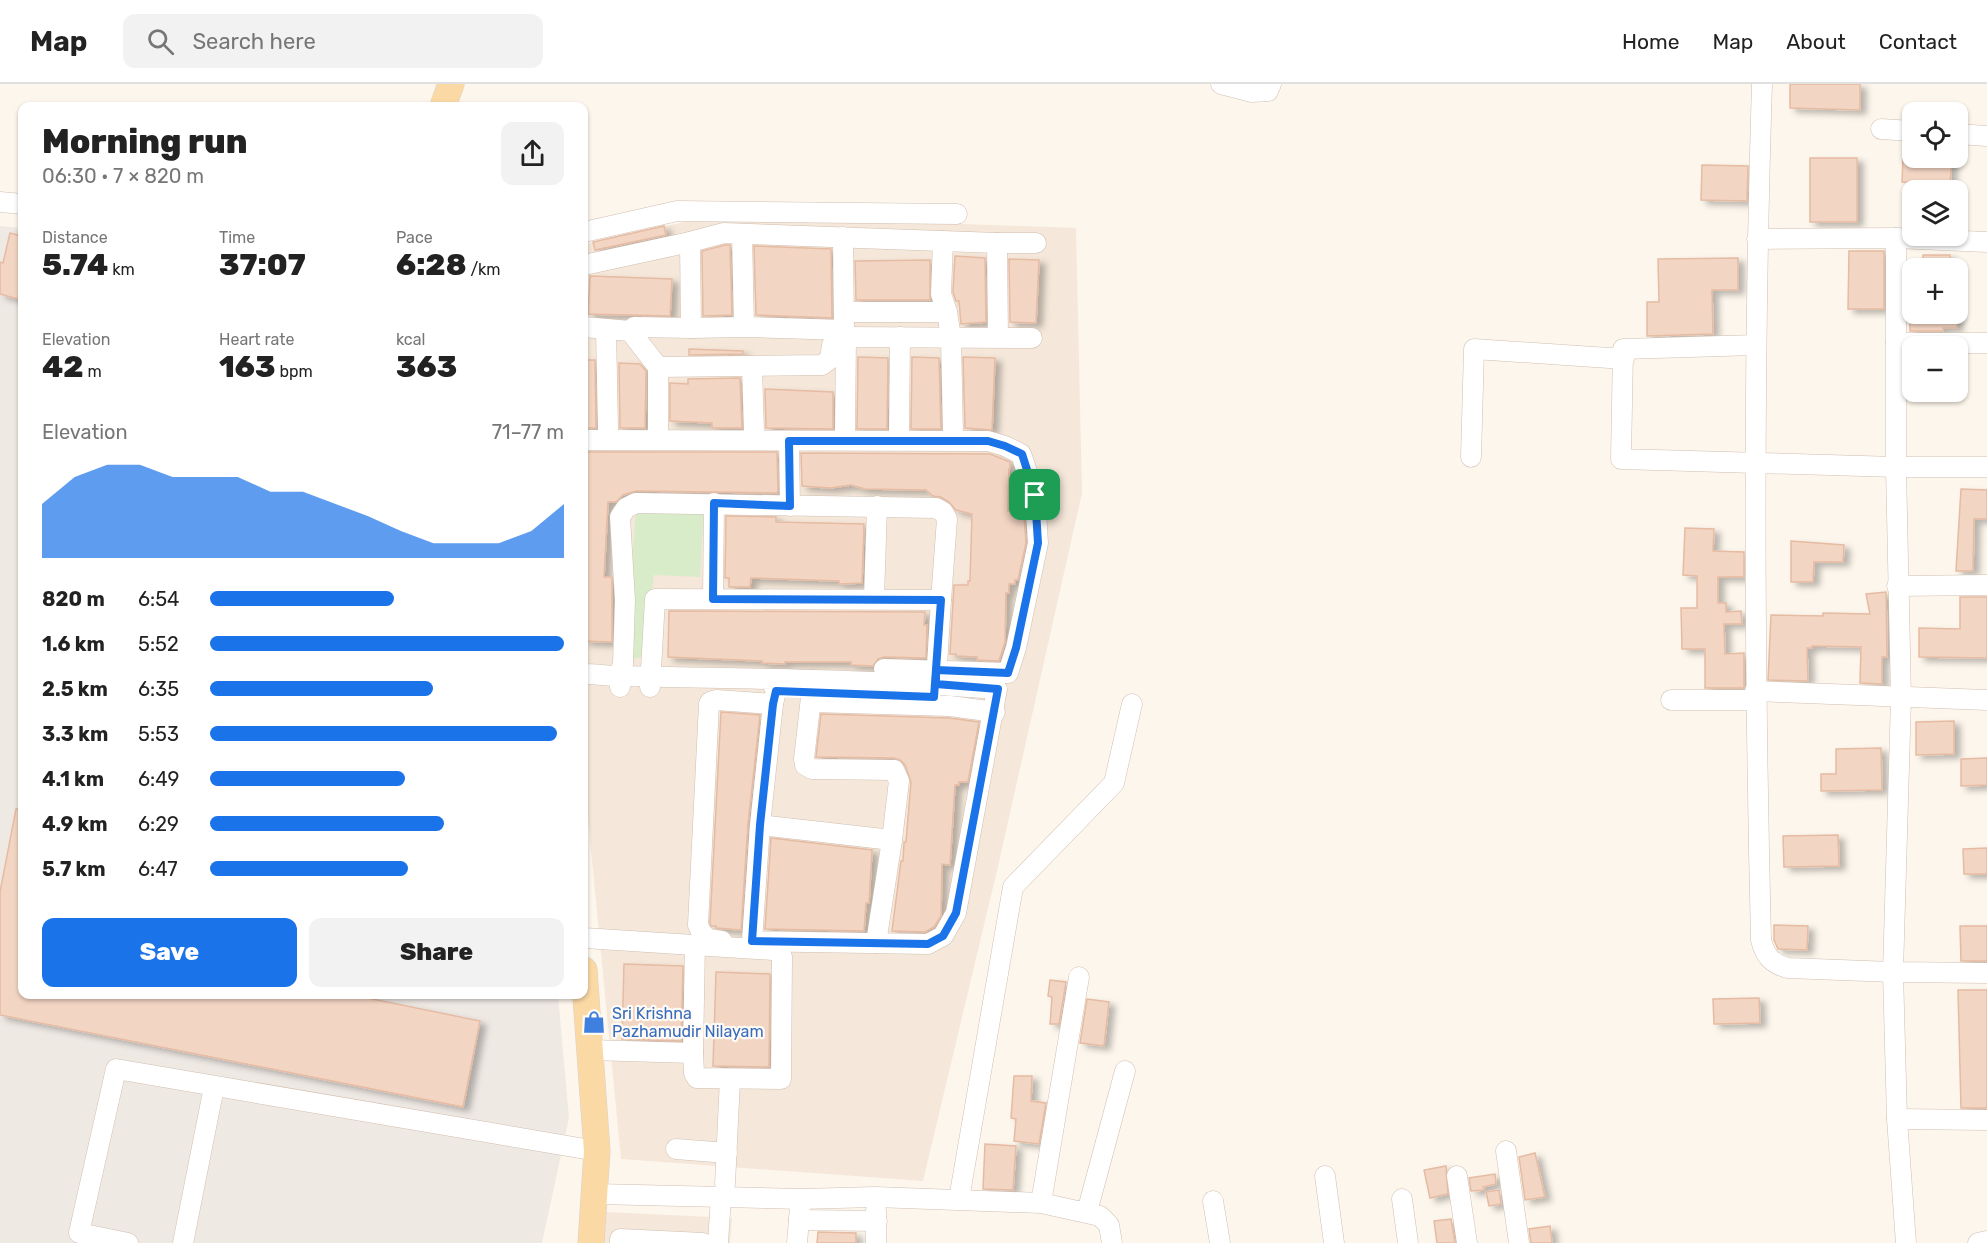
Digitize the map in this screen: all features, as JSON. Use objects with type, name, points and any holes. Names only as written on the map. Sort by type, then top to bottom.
[{"type":"main road","points":[[444,102],[451,84]]},
{"type":"main road","points":[[586,999],[597,1151],[596,1194],[591,1243]]},
{"type":"street","points":[[1221,84],[1252,92],[1268,91],[1271,84]]},
{"type":"street","points":[[1762,84],[1757,239],[1755,695],[1761,940],[1764,953],[1776,964],[1788,968],[1893,972],[1987,972]]},
{"type":"street","points":[[1881,129],[1902,130]]},
{"type":"street","points":[[1968,135],[1987,136]]},
{"type":"street","points":[[0,202],[18,204]]},
{"type":"street","points":[[588,231],[677,211],[957,214]]},
{"type":"street","points":[[588,264],[724,233],[1036,243]]},
{"type":"street","points":[[742,234],[744,327]]},
{"type":"street","points":[[630,331],[634,327],[844,330],[843,237]]},
{"type":"street","points":[[1757,239],[1896,238],[1987,242]]},
{"type":"street","points":[[1896,238],[1897,586],[1901,698],[1893,972],[1897,1119],[1906,1243]]},
{"type":"street","points":[[943,241],[941,294],[947,312],[951,338],[953,434]]},
{"type":"street","points":[[690,242],[691,328]]},
{"type":"street","points":[[997,243],[998,337]]},
{"type":"street","points":[[844,312],[947,312]]},
{"type":"street","points":[[588,327],[630,331],[658,367],[658,430]]},
{"type":"street","points":[[606,329],[608,429]]},
{"type":"street","points":[[658,367],[822,365],[831,359],[835,340],[838,337],[1032,338]]},
{"type":"street","points":[[845,433],[846,337]]},
{"type":"street","points":[[899,434],[900,337]]},
{"type":"street","points":[[1896,343],[1987,343]]},
{"type":"street","points":[[1471,457],[1474,349],[1624,354],[1756,345]]},
{"type":"street","points":[[1624,354],[1621,459],[1755,464],[1987,467]]},
{"type":"street","points":[[752,366],[754,432]]},
{"type":"street","points":[[588,428],[999,435]]},
{"type":"street","points":[[588,440],[988,441],[1022,454],[1035,495],[1038,543],[1016,648],[1008,673],[935,684],[812,691],[773,691],[650,676]]},
{"type":"street","points":[[789,441],[790,506]]},
{"type":"street","points":[[621,676],[625,600],[620,517],[630,505],[636,502],[927,507],[943,512],[946,519],[935,684]]},
{"type":"street","points":[[713,599],[714,503]]},
{"type":"street","points":[[874,599],[877,506]]},
{"type":"street","points":[[1897,586],[1987,585]]},
{"type":"street","points":[[650,676],[655,599],[941,600]]},
{"type":"street","points":[[588,663],[621,676]]},
{"type":"street","points":[[588,674],[935,684],[998,689],[956,913],[943,936],[928,944],[708,939],[701,932],[698,925],[709,704],[716,700],[773,691]]},
{"type":"street","points":[[588,686],[621,676]]},
{"type":"street","points":[[752,941],[773,691]]},
{"type":"street","points":[[812,691],[950,706],[995,708]]},
{"type":"street","points":[[812,691],[804,759],[807,768],[812,770],[886,769],[894,770],[898,776],[892,840],[876,943]]},
{"type":"street","points":[[1671,700],[1755,695],[1987,700]]},
{"type":"street","points":[[959,1199],[1013,887],[1114,783],[1132,704]]},
{"type":"street","points":[[760,825],[892,840]]},
{"type":"street","points":[[588,938],[695,944],[782,952],[782,1076],[779,1079],[697,1078],[694,1073],[693,1053],[695,944]]},
{"type":"street","points":[[1041,1203],[1078,977]]},
{"type":"street","points":[[590,1050],[693,1053]]},
{"type":"street","points":[[128,1243],[79,1233],[115,1071],[120,1069],[214,1087],[597,1151]]},
{"type":"street","points":[[1087,1212],[1125,1071]]},
{"type":"street","points":[[718,1243],[727,1153],[730,1078]]},
{"type":"street","points":[[183,1243],[214,1087]]},
{"type":"street","points":[[1897,1119],[1987,1119]]},
{"type":"street","points":[[676,1149],[727,1153]]},
{"type":"street","points":[[1506,1151],[1519,1243]]},
{"type":"street","points":[[1325,1176],[1334,1243]]},
{"type":"street","points":[[1457,1176],[1467,1243]]},
{"type":"street","points":[[596,1194],[723,1191],[801,1199],[874,1197],[1041,1203],[1100,1216],[1109,1225],[1112,1243]]},
{"type":"street","points":[[874,1197],[877,1221],[876,1243]]},
{"type":"street","points":[[797,1243],[801,1199]]},
{"type":"street","points":[[1402,1199],[1408,1243]]},
{"type":"street","points":[[1213,1201],[1220,1243]]},
{"type":"street","points":[[799,1220],[877,1221]]},
{"type":"street","points":[[620,1243],[620,1239],[703,1243]]},
{"type":"street","points":[[1978,1243],[1987,1241]]},
{"type":"shaded area","points":[[717,215],[1076,228],[1082,493],[999,862],[923,1181],[621,1159],[588,819],[588,243]]},
{"type":"shaded area","points":[[0,226],[18,228],[18,999],[558,999],[569,1118],[542,1243],[0,1243]]},
{"type":"shaded area","points":[[605,1212],[732,1218],[730,1243],[603,1243]]},
{"type":"green space","points":[[704,506],[700,577],[654,575],[643,657],[623,661],[636,509]]},
{"type":"building","points":[[1790,84],[1860,84],[1860,110],[1790,108]]},
{"type":"building","points":[[1810,158],[1857,158],[1857,222],[1810,222]]},
{"type":"building","points":[[1702,165],[1748,166],[1747,201],[1701,200]]},
{"type":"building","points":[[1903,168],[1951,168],[1950,180],[1902,180]]},
{"type":"building","points":[[664,226],[666,235],[595,250],[593,242]]},
{"type":"building","points":[[10,233],[18,235],[18,299],[0,294],[0,262],[3,263]]},
{"type":"building","points":[[730,245],[732,315],[703,316],[702,251]]},
{"type":"building","points":[[754,246],[831,249],[832,318],[756,315]]},
{"type":"building","points":[[1849,251],[1884,251],[1884,309],[1848,309]]},
{"type":"building","points":[[1923,255],[1950,255],[1950,258],[1923,258]]},
{"type":"building","points":[[955,256],[985,258],[986,322],[961,324],[959,301],[956,301],[953,292]]},
{"type":"building","points":[[1738,258],[1738,290],[1712,290],[1713,334],[1647,336],[1647,302],[1659,302],[1658,259]]},
{"type":"building","points":[[1009,259],[1039,260],[1036,323],[1010,322]]},
{"type":"building","points":[[930,260],[930,300],[856,300],[855,261]]},
{"type":"building","points":[[590,276],[672,279],[670,316],[588,314]]},
{"type":"building","points":[[1910,324],[1957,324],[1957,328],[1943,328],[1943,331],[1910,331]]},
{"type":"building","points":[[689,349],[743,351],[743,354],[689,355]]},
{"type":"building","points":[[858,357],[888,358],[887,429],[857,429]]},
{"type":"building","points":[[912,357],[939,358],[941,429],[911,429]]},
{"type":"building","points":[[963,357],[995,358],[992,430],[965,428]]},
{"type":"building","points":[[588,360],[595,360],[596,428],[588,428]]},
{"type":"building","points":[[619,363],[640,364],[646,371],[645,428],[620,428]]},
{"type":"building","points":[[740,378],[742,428],[712,428],[712,423],[670,421],[670,383],[688,384],[688,379]]},
{"type":"building","points":[[765,389],[833,392],[833,429],[766,428]]},
{"type":"building","points":[[588,452],[777,452],[777,493],[636,491],[623,495],[616,502],[608,502],[604,577],[612,577],[612,642],[588,641]]},
{"type":"building","points":[[801,453],[990,454],[1010,462],[1008,511],[1015,511],[1015,514],[1024,516],[1026,543],[1018,580],[1015,580],[1015,584],[1009,584],[1009,593],[1006,593],[1005,642],[999,661],[977,660],[977,657],[950,654],[954,585],[968,585],[970,581],[972,514],[956,510],[949,502],[941,497],[933,496],[926,490],[865,489],[851,485],[830,488],[802,486]]},
{"type":"building","points":[[1961,489],[1987,490],[1987,519],[1974,519],[1973,571],[1956,571]]},
{"type":"building","points":[[726,516],[776,517],[776,522],[864,524],[862,583],[839,584],[839,581],[751,578],[750,587],[729,587],[729,578],[725,578]]},
{"type":"building","points":[[1685,528],[1714,529],[1713,551],[1744,552],[1744,577],[1718,577],[1718,603],[1726,603],[1726,612],[1741,611],[1742,624],[1724,624],[1725,654],[1744,653],[1744,688],[1705,688],[1705,649],[1682,649],[1681,608],[1697,608],[1697,576],[1683,575]]},
{"type":"building","points":[[1791,541],[1844,545],[1843,562],[1814,562],[1813,582],[1791,582]]},
{"type":"building","points":[[1886,592],[1887,657],[1882,657],[1882,684],[1860,683],[1861,647],[1812,646],[1812,648],[1807,648],[1808,681],[1768,680],[1771,615],[1870,614],[1866,594]]},
{"type":"building","points":[[1960,597],[1987,597],[1987,658],[1919,657],[1919,628],[1960,629]]},
{"type":"building","points":[[669,611],[925,612],[926,657],[884,657],[878,659],[873,666],[851,665],[851,662],[785,662],[785,664],[668,657]]},
{"type":"building","points":[[721,712],[760,715],[748,824],[741,930],[716,928],[710,923]]},
{"type":"building","points":[[821,714],[949,718],[979,722],[968,782],[959,782],[959,785],[955,785],[950,865],[942,864],[941,916],[934,927],[925,932],[892,931],[901,861],[903,861],[904,842],[906,842],[911,782],[905,765],[894,758],[816,757]]},
{"type":"building","points":[[1954,721],[1954,754],[1916,755],[1916,722]]},
{"type":"building","points":[[1881,748],[1882,790],[1821,791],[1821,774],[1836,774],[1836,749]]},
{"type":"building","points":[[1987,758],[1987,785],[1961,786],[1961,759]]},
{"type":"building","points":[[16,809],[18,809],[18,999],[372,999],[480,1021],[463,1107],[0,1015],[0,892]]},
{"type":"building","points":[[1838,835],[1839,866],[1784,867],[1783,836]]},
{"type":"building","points":[[771,838],[872,850],[869,903],[866,903],[864,931],[765,929]]},
{"type":"building","points":[[1987,848],[1987,874],[1964,874],[1963,849]]},
{"type":"building","points":[[1774,925],[1808,926],[1807,950],[1778,949],[1774,940]]},
{"type":"building","points":[[1960,926],[1987,926],[1987,961],[1961,961]]},
{"type":"building","points":[[624,964],[683,966],[681,1041],[622,1039]]},
{"type":"building","points":[[716,972],[770,974],[769,1067],[713,1066]]},
{"type":"building","points":[[1050,980],[1066,982],[1059,1024],[1050,1024],[1052,997],[1048,996]]},
{"type":"building","points":[[1958,990],[1987,990],[1987,1108],[1961,1108]]},
{"type":"building","points":[[1759,998],[1760,1023],[1714,1024],[1713,999]]},
{"type":"building","points":[[1087,999],[1109,1002],[1104,1046],[1080,1043]]},
{"type":"building","points":[[1014,1076],[1032,1076],[1031,1101],[1046,1103],[1039,1144],[1014,1141],[1016,1119],[1011,1118]]},
{"type":"building","points":[[985,1144],[1016,1146],[1013,1190],[983,1189]]},
{"type":"building","points":[[1535,1153],[1545,1197],[1525,1200],[1519,1157]]},
{"type":"building","points":[[1446,1166],[1448,1194],[1430,1198],[1424,1170]]},
{"type":"building","points":[[1495,1174],[1496,1184],[1483,1187],[1484,1190],[1471,1191],[1469,1178]]},
{"type":"building","points":[[1499,1190],[1501,1204],[1489,1206],[1486,1192]]},
{"type":"building","points":[[1451,1219],[1455,1243],[1437,1243],[1434,1221]]},
{"type":"building","points":[[1550,1226],[1552,1243],[1531,1243],[1529,1229]]},
{"type":"building","points":[[818,1232],[856,1233],[856,1243],[817,1243]]},
{"type":"place","name":"Sri Krishna Pazhamudir Nilayam","points":[[594,1022]]},
{"type":"route","points":[[789,441],[988,441],[1022,454],[1035,495],[1038,543],[1016,648],[1008,673],[936,670],[936,684],[998,689],[956,913],[943,936],[928,944],[752,941],[760,825],[776,691],[934,697],[941,600],[713,599],[714,503],[790,506],[789,441]]}]
